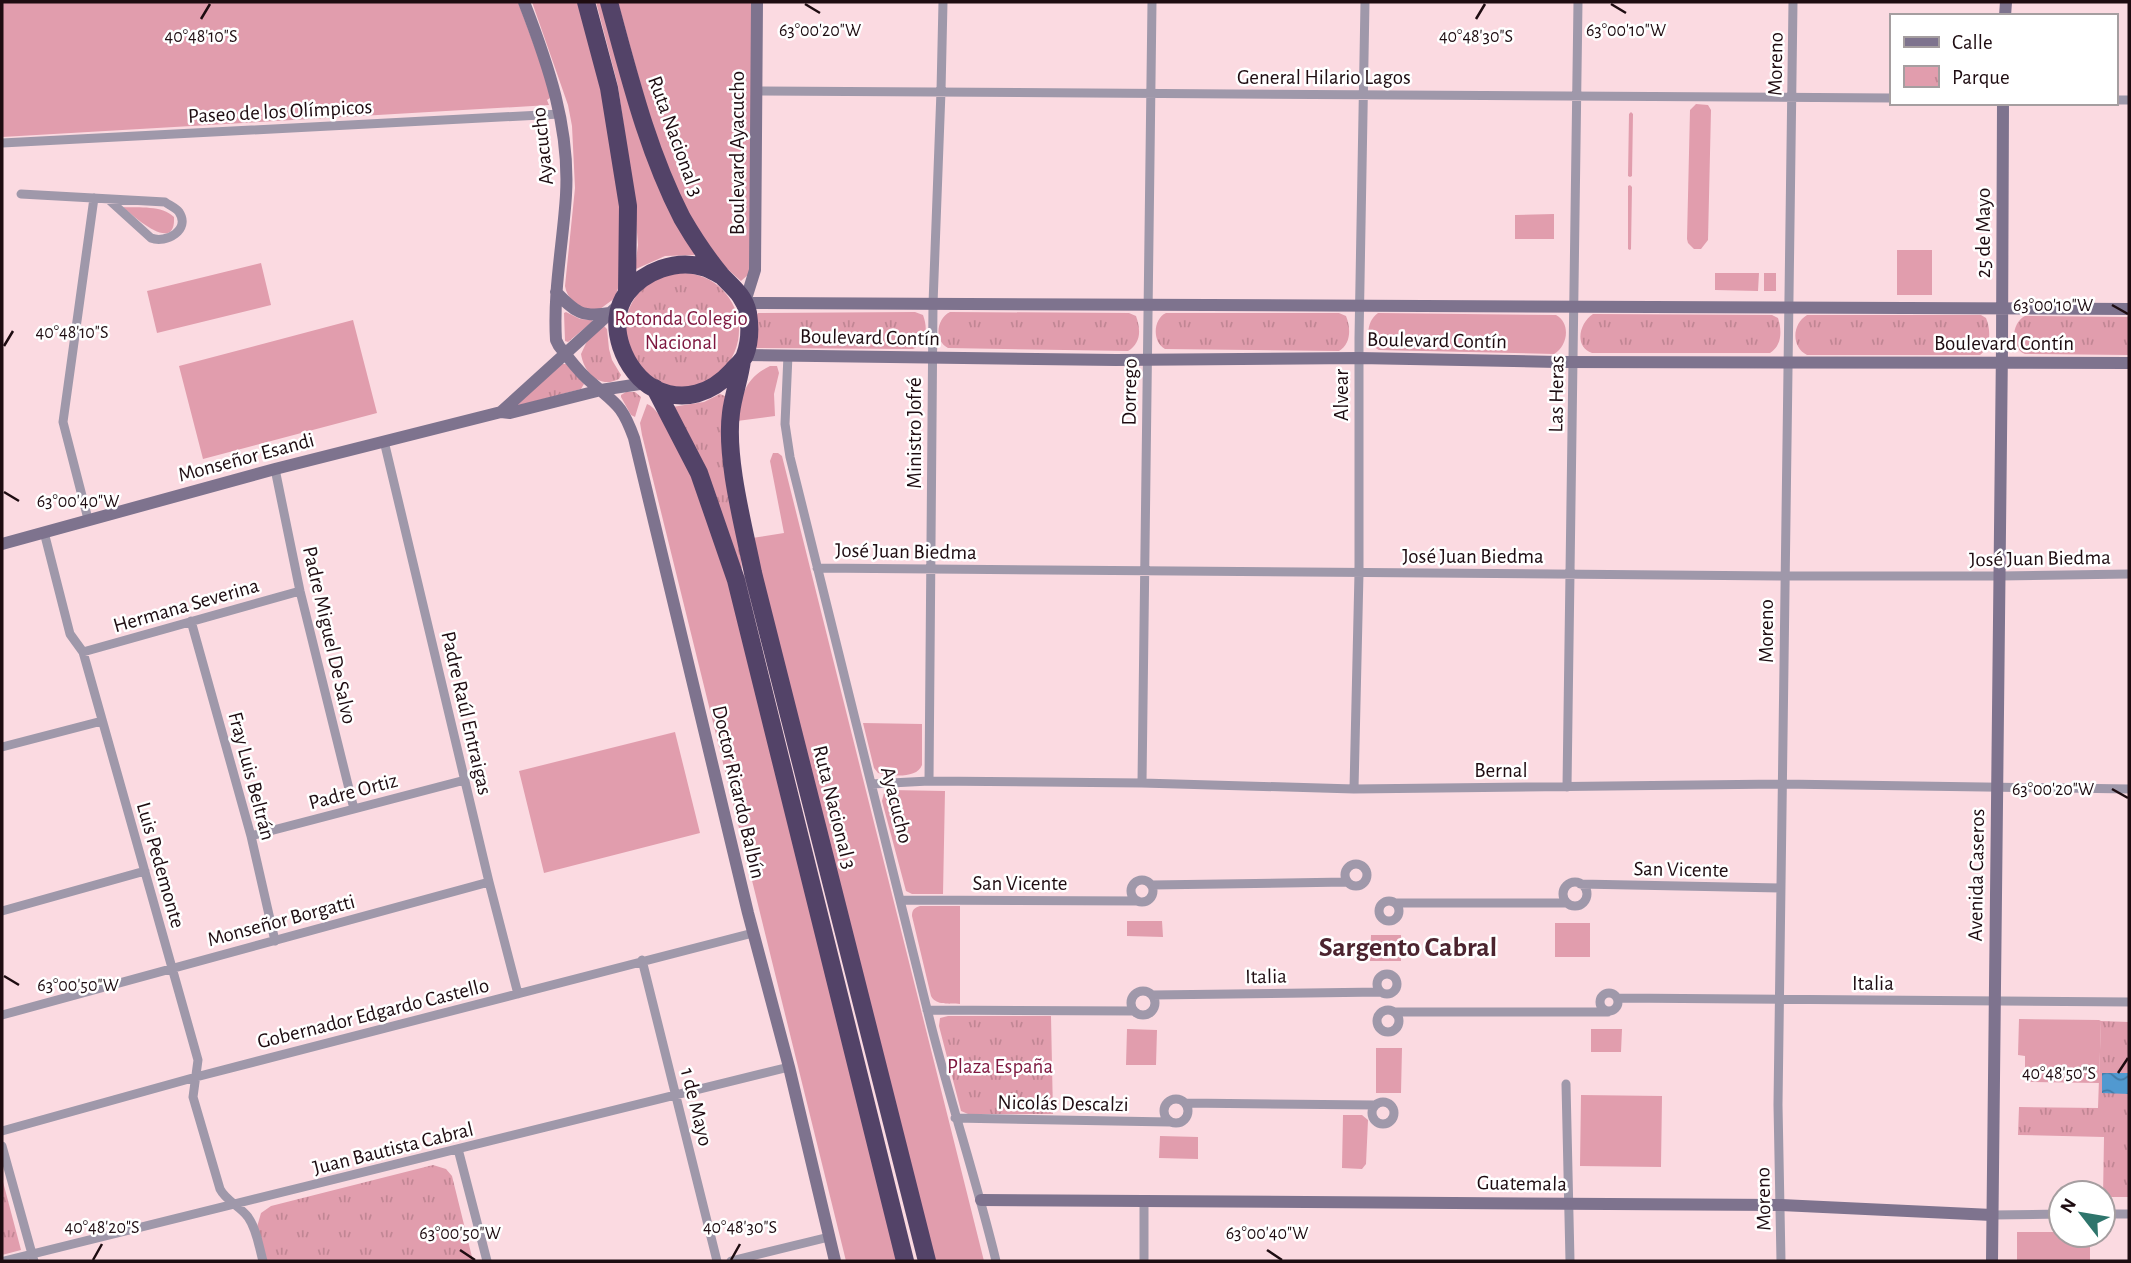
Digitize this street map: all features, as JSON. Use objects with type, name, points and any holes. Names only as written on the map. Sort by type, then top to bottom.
[{"type":"highway","name":"Ruta Nacional 3","points":[[586,2],[609,88],[628,206],[618,329],[621,350],[631,369],[651,386],[699,473],[736,580],[905,1261]]},
{"type":"highway","name":"Ruta Nacional 3","points":[[609,2],[647,135],[684,220],[722,276]]},
{"type":"highway","name":"Ruta Nacional 3","points":[[620,303],[646,276],[664,267],[684,264],[704,267],[722,276],[732,284],[745,303]]},
{"type":"highway","points":[[651,386],[682,395],[701,393],[719,385],[743,357],[749,334],[745,303]]},
{"type":"highway","name":"Ruta Nacional 3","points":[[743,357],[731,412],[731,441],[733,468],[748,551],[927,1261]]},
{"type":"main road","name":"Ayacucho","points":[[524,2],[555,91],[566,160],[566,194],[556,292],[556,340],[565,353]]},
{"type":"main road","name":"Boulevard Ayacucho","points":[[745,303],[755,270],[757,2]]},
{"type":"main road","name":"25 de Mayo","points":[[2002,363],[2003,105]]},
{"type":"main road","points":[[556,292],[583,314],[620,303]]},
{"type":"main road","name":"Monseñor Esandi","points":[[501,412],[620,303]]},
{"type":"main road","name":"Boulevard Contín","points":[[745,303],[2129,309]]},
{"type":"main road","name":"Doctor Ricardo Balbín","points":[[565,353],[591,383],[617,403],[634,438],[835,1261]]},
{"type":"main road","name":"Boulevard Contín","points":[[743,357],[788,355],[1574,362],[2129,363]]},
{"type":"main road","name":"Avenida Caseros","points":[[1992,1261],[2002,363]]},
{"type":"main road","name":"Monseñor Esandi","points":[[2,544],[384,440],[601,390],[651,386]]},
{"type":"main road","name":"Guatemala","points":[[981,1200],[1781,1205],[1992,1215]]},
{"type":"street","name":"Ministro Jofré","points":[[929,781],[932,358],[943,2]]},
{"type":"street","name":"Dorrego","points":[[1142,783],[1152,2]]},
{"type":"street","name":"Alvear","points":[[1354,789],[1365,2]]},
{"type":"street","name":"Las Heras","points":[[1567,787],[1578,2]]},
{"type":"street","name":"Moreno","points":[[1781,1261],[1778,1105],[1793,2]]},
{"type":"street","name":"General Hilario Lagos","points":[[756,91],[1890,99]]},
{"type":"street","name":"Paseo de los Olímpicos","points":[[2,143],[560,114]]},
{"type":"street","points":[[21,194],[165,202],[179,211],[182,221],[171,238],[156,240],[150,238],[108,199]]},
{"type":"street","points":[[88,519],[63,422],[93,198]]},
{"type":"street","name":"Ayacucho","points":[[788,355],[785,424],[790,457],[927,1010],[996,1261]]},
{"type":"street","name":"Padre Raúl Entraigas","points":[[384,440],[518,994]]},
{"type":"street","name":"Padre Miguel De Salvo","points":[[275,469],[300,591],[354,809]]},
{"type":"street","name":"Luis Pedemonte","points":[[44,532],[70,634],[83,652],[198,1060],[193,1097],[220,1189],[223,1196],[248,1217],[255,1230],[263,1261]]},
{"type":"street","name":"José Juan Biedma","points":[[817,568],[1784,576],[2129,574]]},
{"type":"street","name":"Hermana Severina","points":[[83,652],[300,591]]},
{"type":"street","name":"Fray Luis Beltrán","points":[[191,621],[251,836],[275,941]]},
{"type":"street","points":[[2,747],[102,720]]},
{"type":"street","name":"Padre Ortiz","points":[[251,836],[465,780]]},
{"type":"street","name":"Bernal","points":[[872,784],[929,781],[1142,783],[1354,789],[1782,784],[2129,789]]},
{"type":"street","points":[[2,911],[145,871]]},
{"type":"street","points":[[1152,885],[1150,899],[1138,901],[1132,895],[1133,885],[1142,880],[1152,885],[1348,882]]},
{"type":"street","name":"Monseñor Borgatti","points":[[2,1015],[489,882]]},
{"type":"street","points":[[1395,903],[1567,903],[1575,906],[1584,900],[1585,889],[1580,884],[1572,883],[1566,886],[1563,894],[1567,903]]},
{"type":"street","name":"San Vicente","points":[[1580,884],[1781,888]]},
{"type":"street","name":"San Vicente","points":[[901,900],[1138,901]]},
{"type":"street","name":"Gobernador Edgardo Castello","points":[[2,1131],[196,1077],[753,933]]},
{"type":"street","name":"1 de Mayo","points":[[642,960],[717,1261]]},
{"type":"street","points":[[927,1010],[1134,1011],[1145,1015],[1152,1012],[1155,1005],[1152,995],[1144,991],[1136,994],[1131,1004],[1134,1011]]},
{"type":"street","name":"Italia","points":[[1152,995],[1381,992]]},
{"type":"street","points":[[1395,1012],[1608,1012],[1616,1009],[1619,1003],[1611,993],[1603,996],[1600,1001],[1601,1007],[1608,1012]]},
{"type":"street","name":"Italia","points":[[1617,998],[2129,1002]]},
{"type":"street","name":"Juan Bautista Cabral","points":[[4,1261],[33,1258],[789,1067]]},
{"type":"street","points":[[1566,1084],[1570,1261]]},
{"type":"street","points":[[1185,1103],[1188,1112],[1185,1120],[1170,1122],[1164,1116],[1166,1104],[1177,1099],[1185,1103],[1375,1105]]},
{"type":"street","name":"Nicolás Descalzi","points":[[955,1118],[1170,1122]]},
{"type":"street","points":[[2,1146],[33,1258]]},
{"type":"street","points":[[458,1150],[487,1261]]},
{"type":"street","points":[[1144,1201],[1144,1261]]},
{"type":"street","name":"Guatemala","points":[[1992,1215],[2047,1214]]},
{"type":"street","points":[[731,1261],[829,1237]]},
{"type":"green space","points":[[2,2],[518,2],[551,91],[547,100],[549,105],[2,137]]},
{"type":"green space","points":[[532,2],[579,2],[603,90],[622,208],[620,282],[615,298],[600,309],[587,311],[570,298],[565,286],[575,188],[572,126],[568,105]]},
{"type":"green space","points":[[596,2],[601,2],[694,255],[665,256],[635,268],[638,245],[635,206],[618,86]]},
{"type":"green space","points":[[618,2],[752,2],[750,273],[741,281],[724,266],[688,216],[653,130]]},
{"type":"green space","points":[[1696,104],[1708,105],[1711,110],[1708,240],[1701,249],[1694,249],[1687,239],[1690,110]]},
{"type":"green space","points":[[1631,112],[1633,114],[1630,177],[1628,176]]},
{"type":"green space","points":[[1628,186],[1632,187],[1630,250]]},
{"type":"green space","points":[[123,207],[150,208],[169,213],[174,217],[173,228],[168,233],[153,230]]},
{"type":"green space","points":[[1554,214],[1554,239],[1515,239],[1515,215]]},
{"type":"green space","points":[[1897,250],[1932,250],[1932,295],[1897,295]]},
{"type":"green space","points":[[261,263],[271,305],[157,333],[147,291]]},
{"type":"green space","name":"Rotonda Colegio Nacional","points":[[682,273],[704,277],[714,282],[730,298],[735,308],[739,330],[735,352],[730,362],[714,378],[704,383],[682,387],[660,383],[650,378],[634,362],[629,352],[625,330],[629,308],[634,298],[650,282],[660,277]]},
{"type":"green space","points":[[1715,273],[1759,273],[1758,291],[1715,290]]},
{"type":"green space","points":[[1764,273],[1776,273],[1776,291],[1764,291]]},
{"type":"green space","name":"Rotonda Colegio Nacional","points":[[566,312],[580,319],[592,320],[568,342],[565,341]]},
{"type":"green space","points":[[915,312],[923,315],[926,330],[924,339],[913,349],[757,348],[754,345],[758,330],[758,313]]},
{"type":"green space","points":[[950,312],[1129,313],[1136,316],[1139,336],[1128,351],[948,348],[940,340],[939,330],[945,315]]},
{"type":"green space","points":[[1166,313],[1339,313],[1346,316],[1349,335],[1346,344],[1339,351],[1165,349],[1158,341],[1156,331],[1159,320]]},
{"type":"green space","points":[[1378,313],[1556,315],[1564,323],[1566,334],[1562,346],[1554,354],[1379,350],[1374,347],[1368,332],[1371,321]]},
{"type":"green space","points":[[1593,314],[1772,315],[1778,318],[1780,337],[1777,346],[1770,353],[1592,353],[1583,346],[1581,335],[1584,323]]},
{"type":"green space","points":[[1807,315],[1981,315],[1986,318],[1989,338],[1984,352],[1980,355],[1807,355],[1798,347],[1795,335],[1798,324]]},
{"type":"green space","points":[[2025,316],[2129,317],[2129,355],[2025,354],[2017,347],[2014,335],[2017,324]]},
{"type":"green space","points":[[353,320],[377,413],[203,459],[179,366]]},
{"type":"green space","name":"Rotonda Colegio Nacional","points":[[604,326],[607,329],[612,360],[621,375],[612,382],[599,380],[589,373],[581,354],[588,339]]},
{"type":"green space","name":"Rotonda Colegio Nacional","points":[[562,364],[566,364],[584,384],[581,389],[517,406],[516,403]]},
{"type":"green space","points":[[770,366],[777,366],[779,373],[774,394],[775,416],[737,421],[749,382]]},
{"type":"green space","name":"Rotonda Colegio Nacional","points":[[626,392],[635,392],[641,397],[635,417],[631,415],[621,397]]},
{"type":"green space","name":"Rotonda Colegio Nacional","points":[[720,394],[725,396],[742,569],[672,407],[704,402]]},
{"type":"green space","points":[[647,404],[669,430],[681,454],[728,574],[897,1261],[846,1261],[642,435],[640,423]]},
{"type":"green space","points":[[773,453],[782,456],[984,1261],[935,1261],[752,538],[784,533],[770,461]]},
{"type":"green space","points":[[863,723],[922,724],[922,765],[919,769],[915,773],[903,775],[878,773],[874,768]]},
{"type":"green space","points":[[675,732],[700,833],[544,873],[519,771]]},
{"type":"green space","points":[[890,790],[945,791],[943,894],[912,894],[906,891],[882,801],[884,793]]},
{"type":"green space","points":[[920,906],[960,906],[960,1004],[940,1003],[931,996],[912,916],[914,909]]},
{"type":"green space","points":[[1127,921],[1162,921],[1163,937],[1127,936]]},
{"type":"green space","points":[[1555,923],[1590,923],[1590,957],[1555,957]]},
{"type":"green space","points":[[1371,935],[1401,935],[1401,961],[1370,961]]},
{"type":"green space","name":"Plaza España","points":[[1051,1016],[1053,1114],[968,1114],[961,1111],[939,1026],[940,1018]]},
{"type":"green space","points":[[2019,1019],[2101,1021],[2099,1083],[2025,1082],[2025,1056],[2018,1055]]},
{"type":"green space","points":[[2101,1021],[2129,1022],[2129,1197],[2117,1197],[2117,1179],[2103,1179],[2104,1137],[2018,1135],[2019,1107],[2098,1108]]},
{"type":"green space","points":[[1127,1029],[1157,1030],[1156,1065],[1126,1065]]},
{"type":"green space","points":[[1591,1029],[1622,1029],[1621,1052],[1591,1052]]},
{"type":"green space","points":[[1376,1048],[1402,1048],[1401,1093],[1376,1093]]},
{"type":"green space","points":[[1581,1095],[1662,1096],[1661,1167],[1580,1166]]},
{"type":"green space","points":[[1343,1115],[1362,1115],[1368,1120],[1366,1164],[1362,1169],[1342,1168]]},
{"type":"green space","points":[[1160,1136],[1198,1137],[1198,1159],[1159,1158]]},
{"type":"green space","points":[[433,1165],[446,1169],[452,1176],[473,1261],[266,1261],[257,1227],[261,1213],[271,1206]]},
{"type":"green space","points":[[2,1178],[21,1250],[2,1255]]},
{"type":"green space","points":[[2017,1232],[2047,1232],[2047,1249],[2090,1249],[2090,1261],[2017,1261]]},
{"type":"water","points":[[2102,1073],[2129,1073],[2129,1094],[2102,1093]]},
{"type":"district","name":"Sargento Cabral","points":[[1408,946]]}]
